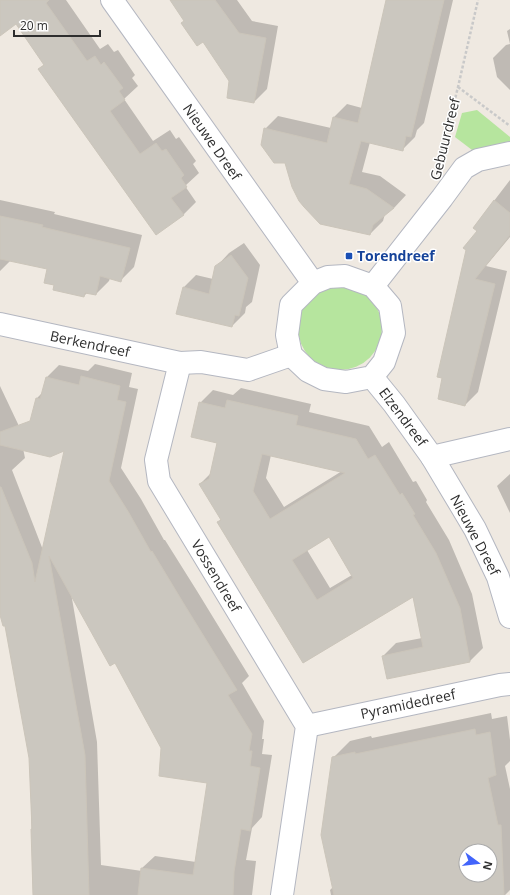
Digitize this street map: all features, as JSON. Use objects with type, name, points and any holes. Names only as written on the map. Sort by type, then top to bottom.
[{"type":"street","name":"Nieuwe Dreef","points":[[112,0],[313,284]]},
{"type":"street","name":"Gebuurdreef","points":[[373,286],[464,168],[478,160],[510,153]]},
{"type":"street","points":[[372,377],[346,382],[324,378],[308,371],[291,355],[287,335],[292,305],[313,284],[328,277],[345,276],[373,286]]},
{"type":"street","name":"Elzendreef","points":[[373,286],[390,306],[394,333],[384,362],[372,377],[394,404],[432,457],[510,440]]},
{"type":"street","name":"Berkendreef","points":[[0,324],[180,363]]},
{"type":"street","points":[[180,363],[201,362],[248,370],[291,355]]},
{"type":"street","name":"Vossendreef","points":[[180,363],[156,460],[159,481],[307,726]]},
{"type":"street","name":"Nieuwe Dreef","points":[[432,457],[475,529],[498,577],[510,617]]},
{"type":"street","name":"Pyramidedreef","points":[[307,726],[510,684]]},
{"type":"street","points":[[282,895],[307,726]]},
{"type":"path","name":"Gebuurdreef","points":[[441,156],[478,0]]},
{"type":"path","points":[[458,87],[510,126]]},
{"type":"green space","points":[[477,110],[510,137],[510,145],[476,153],[455,137],[462,113]]},
{"type":"green space","points":[[340,286],[356,289],[370,298],[379,312],[382,328],[379,344],[370,358],[356,367],[340,370],[324,367],[310,358],[301,344],[298,328],[301,312],[310,298],[324,289]]},
{"type":"building","points":[[0,0],[49,0],[46,3],[87,61],[95,56],[101,65],[104,62],[123,88],[119,91],[125,100],[110,111],[140,154],[156,143],[162,151],[166,149],[184,175],[181,178],[187,187],[171,198],[184,215],[156,235],[38,69],[44,65],[16,24],[0,36]]},
{"type":"building","points":[[170,0],[215,0],[239,33],[266,38],[254,103],[227,98],[229,81],[203,42],[197,46],[181,23],[184,21]]},
{"type":"building","points":[[386,0],[444,0],[411,137],[406,136],[403,151],[361,141],[349,184],[367,189],[394,208],[373,225],[370,235],[320,224],[299,201],[292,187],[285,163],[274,163],[261,145],[264,128],[327,143],[333,117],[358,123]]},
{"type":"building","points":[[494,200],[510,213],[510,235],[475,279],[495,284],[465,406],[438,399],[442,378],[437,377],[466,250],[463,248],[477,231],[473,228]]},
{"type":"building","points":[[0,216],[43,225],[42,227],[130,248],[121,282],[100,276],[96,295],[85,293],[84,297],[53,290],[54,285],[44,283],[47,269],[0,259]]},
{"type":"building","points":[[231,255],[248,278],[239,316],[235,315],[232,327],[176,314],[183,287],[209,294],[215,266]]},
{"type":"building","points":[[81,376],[120,386],[117,400],[126,402],[109,481],[151,552],[152,551],[237,690],[228,695],[252,734],[249,751],[252,751],[250,766],[260,768],[250,831],[241,829],[234,872],[233,895],[138,895],[141,868],[193,875],[207,783],[159,776],[161,748],[115,663],[110,666],[49,556],[85,755],[89,895],[33,895],[29,758],[5,626],[3,626],[0,615],[0,487],[32,563],[35,582],[64,451],[50,457],[0,445],[0,432],[30,421],[36,398],[40,399],[46,377],[79,385]]},
{"type":"building","points":[[227,400],[298,416],[296,425],[356,439],[368,459],[375,455],[400,495],[402,493],[415,514],[413,515],[436,553],[460,608],[470,662],[387,679],[382,656],[423,647],[413,597],[303,663],[217,522],[221,520],[199,484],[209,479],[217,443],[191,437],[199,402],[225,408]],"holes":[[[262,454],[345,473],[270,519],[253,491]],[[329,537],[353,578],[317,600],[292,560]]]},
{"type":"building","points":[[475,729],[476,735],[490,732],[496,775],[488,778],[498,825],[501,825],[504,895],[334,895],[321,835],[332,757],[355,752],[355,754]]},
{"type":"place","name":"Torendreef","points":[[349,256]]}]
